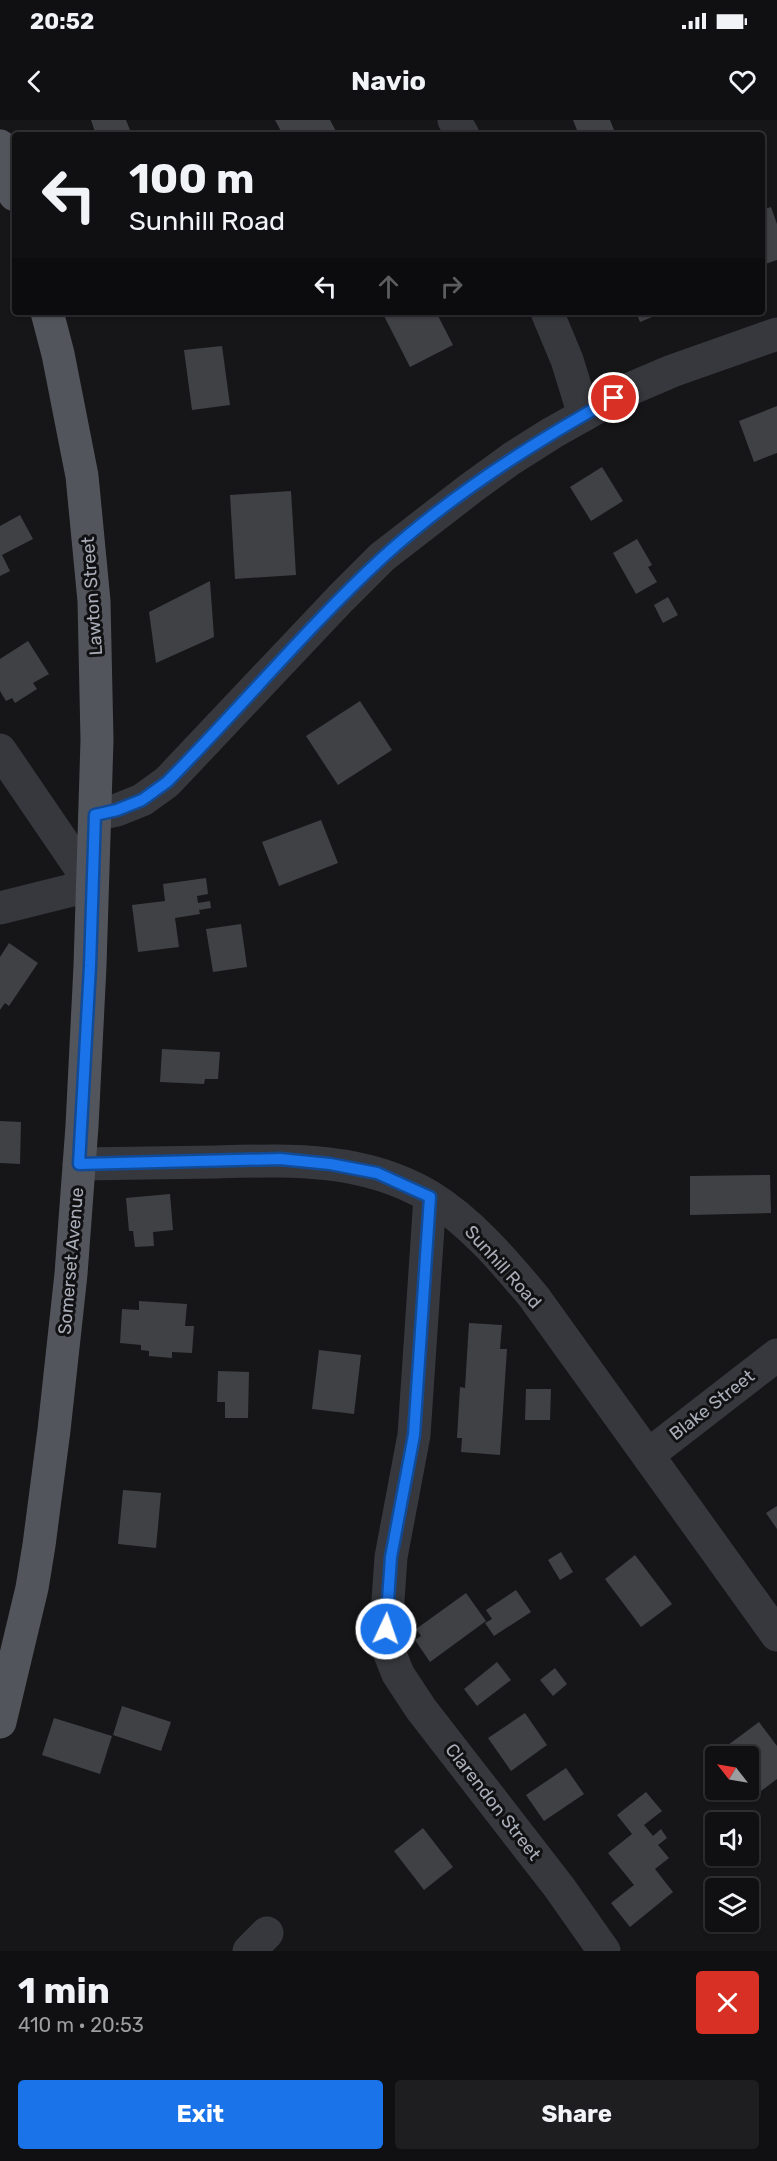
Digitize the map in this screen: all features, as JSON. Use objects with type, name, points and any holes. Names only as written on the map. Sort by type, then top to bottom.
[{"type":"main road","points":[[0,146],[12,185]]},
{"type":"main road","name":"Lawton Street","points":[[48,315],[58,354],[82,476],[94,601],[98,740],[92,885]]},
{"type":"main road","name":"Somerset Avenue","points":[[0,1722],[39,1545],[71,1274],[90,966],[92,885]]},
{"type":"street","points":[[548,315],[567,360],[584,415]]},
{"type":"street","points":[[95,815],[117,810],[142,800],[167,782],[382,557],[511,459],[630,389],[672,371],[777,334]]},
{"type":"street","points":[[0,750],[92,885],[0,908]]},
{"type":"street","name":"Sunhill Road","points":[[79,1164],[280,1159],[330,1164],[377,1173],[430,1197],[459,1218],[501,1258],[534,1297],[777,1635]]},
{"type":"street","name":"Clarendon Street","points":[[430,1197],[414,1435],[391,1557],[386,1629],[388,1649],[398,1674],[416,1702],[559,1887],[604,1951]]},
{"type":"street","name":"Blake Street","points":[[648,1455],[777,1355]]},
{"type":"building","points":[[91,120],[126,120],[131,132],[95,132]]},
{"type":"building","points":[[275,120],[330,120],[336,132],[281,132]]},
{"type":"building","points":[[573,120],[610,120],[615,132],[578,132]]},
{"type":"building","points":[[771,207],[777,224],[777,260],[765,264],[765,209]]},
{"type":"building","points":[[384,315],[438,315],[453,345],[410,367]]},
{"type":"building","points":[[637,315],[657,315],[640,322]]},
{"type":"building","points":[[222,346],[230,405],[192,410],[184,350]]},
{"type":"building","points":[[777,406],[777,453],[754,462],[739,421]]},
{"type":"building","points":[[602,467],[623,501],[591,521],[570,487]]},
{"type":"building","points":[[291,491],[296,575],[235,579],[230,495]]},
{"type":"building","points":[[20,515],[33,539],[2,555],[10,571],[0,576],[0,526]]},
{"type":"building","points":[[637,539],[652,565],[648,567],[657,582],[636,594],[613,553]]},
{"type":"building","points":[[210,581],[214,637],[156,663],[149,612]]},
{"type":"building","points":[[668,597],[678,615],[663,623],[654,605]]},
{"type":"building","points":[[28,641],[49,674],[33,683],[37,689],[15,703],[12,698],[6,701],[0,691],[0,659]]},
{"type":"building","points":[[360,701],[392,750],[338,785],[306,736]]},
{"type":"building","points":[[321,820],[338,863],[279,886],[262,842]]},
{"type":"building","points":[[206,878],[208,894],[197,896],[198,903],[210,901],[211,908],[199,910],[200,914],[175,918],[179,947],[138,952],[132,905],[165,901],[163,884]]},
{"type":"building","points":[[241,924],[247,967],[213,972],[206,929]]},
{"type":"building","points":[[9,943],[38,963],[9,1006],[5,1003],[0,1010],[0,957]]},
{"type":"building","points":[[162,1049],[220,1052],[218,1079],[205,1079],[204,1084],[160,1082]]},
{"type":"building","points":[[0,1121],[21,1122],[20,1164],[0,1163]]},
{"type":"building","points":[[770,1175],[771,1213],[690,1215],[690,1176]]},
{"type":"building","points":[[170,1194],[173,1230],[153,1232],[154,1246],[135,1247],[133,1231],[129,1231],[126,1198]]},
{"type":"building","points":[[139,1301],[187,1304],[185,1326],[194,1326],[192,1353],[172,1352],[172,1358],[149,1356],[149,1351],[141,1350],[141,1345],[120,1343],[122,1309],[139,1310]]},
{"type":"building","points":[[469,1323],[502,1325],[500,1349],[507,1349],[500,1455],[461,1452],[462,1438],[457,1438],[460,1387],[465,1388]]},
{"type":"building","points":[[319,1350],[361,1355],[354,1414],[312,1409]]},
{"type":"building","points":[[218,1371],[249,1372],[248,1418],[225,1418],[225,1402],[217,1402]]},
{"type":"building","points":[[526,1389],[551,1389],[550,1420],[525,1420]]},
{"type":"building","points":[[123,1490],[161,1493],[156,1548],[118,1544]]},
{"type":"building","points":[[777,1506],[777,1529],[766,1513]]},
{"type":"building","points":[[561,1552],[573,1572],[560,1580],[548,1560]]},
{"type":"building","points":[[635,1555],[672,1604],[641,1627],[605,1579]]},
{"type":"building","points":[[516,1590],[531,1612],[494,1636],[485,1623],[492,1619],[486,1610]]},
{"type":"building","points":[[466,1593],[486,1621],[430,1662],[415,1640],[421,1636],[416,1629]]},
{"type":"building","points":[[497,1662],[511,1680],[477,1706],[464,1689]]},
{"type":"building","points":[[555,1668],[567,1684],[553,1696],[540,1680]]},
{"type":"building","points":[[122,1706],[171,1722],[161,1751],[113,1735]]},
{"type":"building","points":[[525,1713],[547,1745],[511,1771],[488,1738]]},
{"type":"building","points":[[54,1718],[112,1736],[100,1774],[42,1755]]},
{"type":"building","points":[[759,1722],[777,1746],[777,1779],[759,1792],[759,1746],[727,1746]]},
{"type":"building","points":[[566,1768],[584,1794],[544,1821],[526,1795]]},
{"type":"building","points":[[646,1792],[662,1811],[644,1825],[653,1836],[661,1829],[667,1838],[658,1845],[669,1858],[655,1869],[673,1892],[630,1927],[611,1903],[634,1885],[608,1853],[632,1834],[617,1815]]},
{"type":"building","points":[[423,1828],[453,1867],[424,1890],[394,1851]]},
{"type":"route","points":[[386,1629],[391,1557],[414,1435],[430,1197],[377,1173],[330,1164],[280,1159],[79,1164],[90,966],[95,815],[117,810],[142,800],[167,782],[382,557],[511,459],[614,398]]}]
